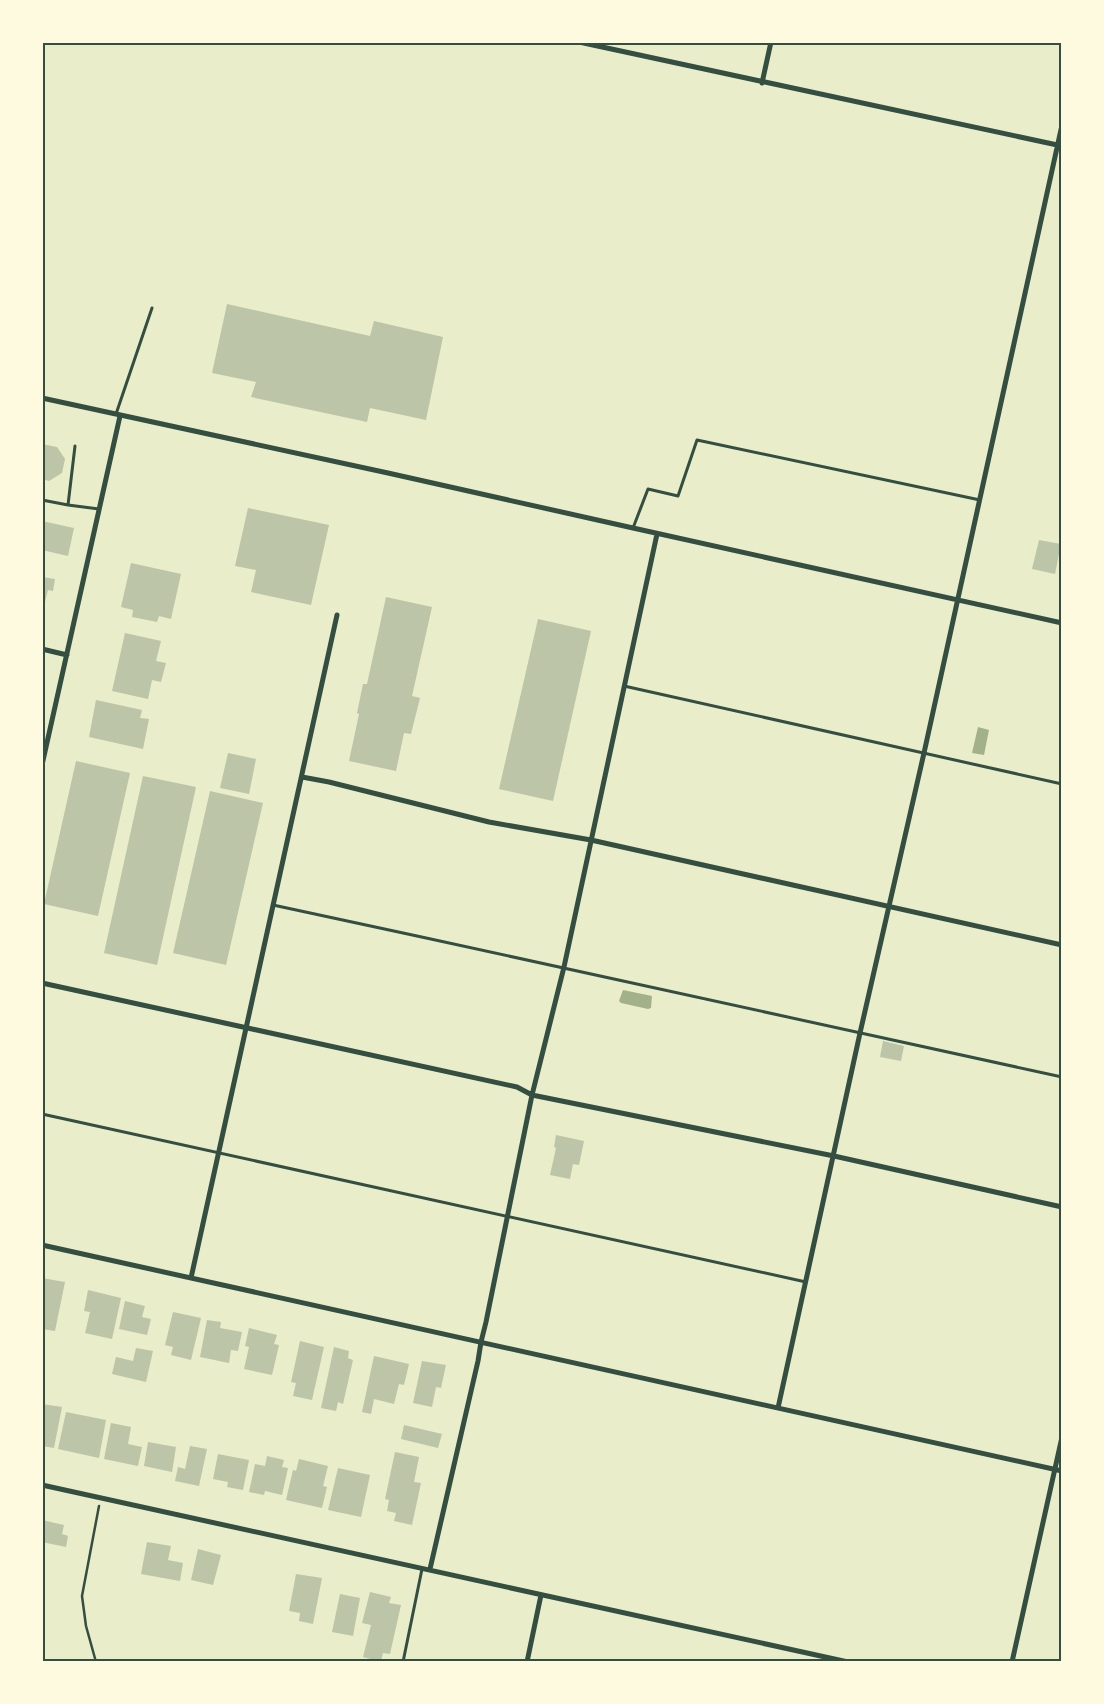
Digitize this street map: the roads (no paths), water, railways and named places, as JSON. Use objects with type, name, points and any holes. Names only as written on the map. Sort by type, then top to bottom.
[{"type":"street","points":[[579,42],[1059,146]]},
{"type":"street","points":[[762,83],[771,42]]},
{"type":"street","points":[[778,1408],[1059,146],[1062,125]]},
{"type":"street","points":[[42,398],[388,472],[657,534],[1062,623]]},
{"type":"street","points":[[42,765],[118,415]]},
{"type":"street","points":[[430,1569],[478,1361],[480,1342],[486,1322],[532,1095],[564,967],[657,534]]},
{"type":"street","points":[[191,1278],[337,615]]},
{"type":"street","points":[[42,650],[67,655]]},
{"type":"street","points":[[302,777],[489,822],[591,840],[1062,945]]},
{"type":"street","points":[[42,983],[517,1087],[532,1095],[834,1156],[1062,1207]]},
{"type":"street","points":[[42,1245],[1062,1470]]},
{"type":"street","points":[[1012,1662],[1062,1438]]},
{"type":"street","points":[[42,1485],[848,1662]]},
{"type":"street","points":[[527,1662],[541,1595]]},
{"type":"lane","points":[[118,415],[152,308]]},
{"type":"lane","points":[[633,528],[648,489],[678,496],[697,440],[980,500]]},
{"type":"lane","points":[[68,505],[76,446]]},
{"type":"lane","points":[[42,500],[99,509]]},
{"type":"lane","points":[[623,686],[1062,784]]},
{"type":"lane","points":[[273,905],[564,967],[860,1034],[1062,1076]]},
{"type":"lane","points":[[42,1114],[806,1282]]},
{"type":"lane","points":[[403,1662],[422,1568]]}]
